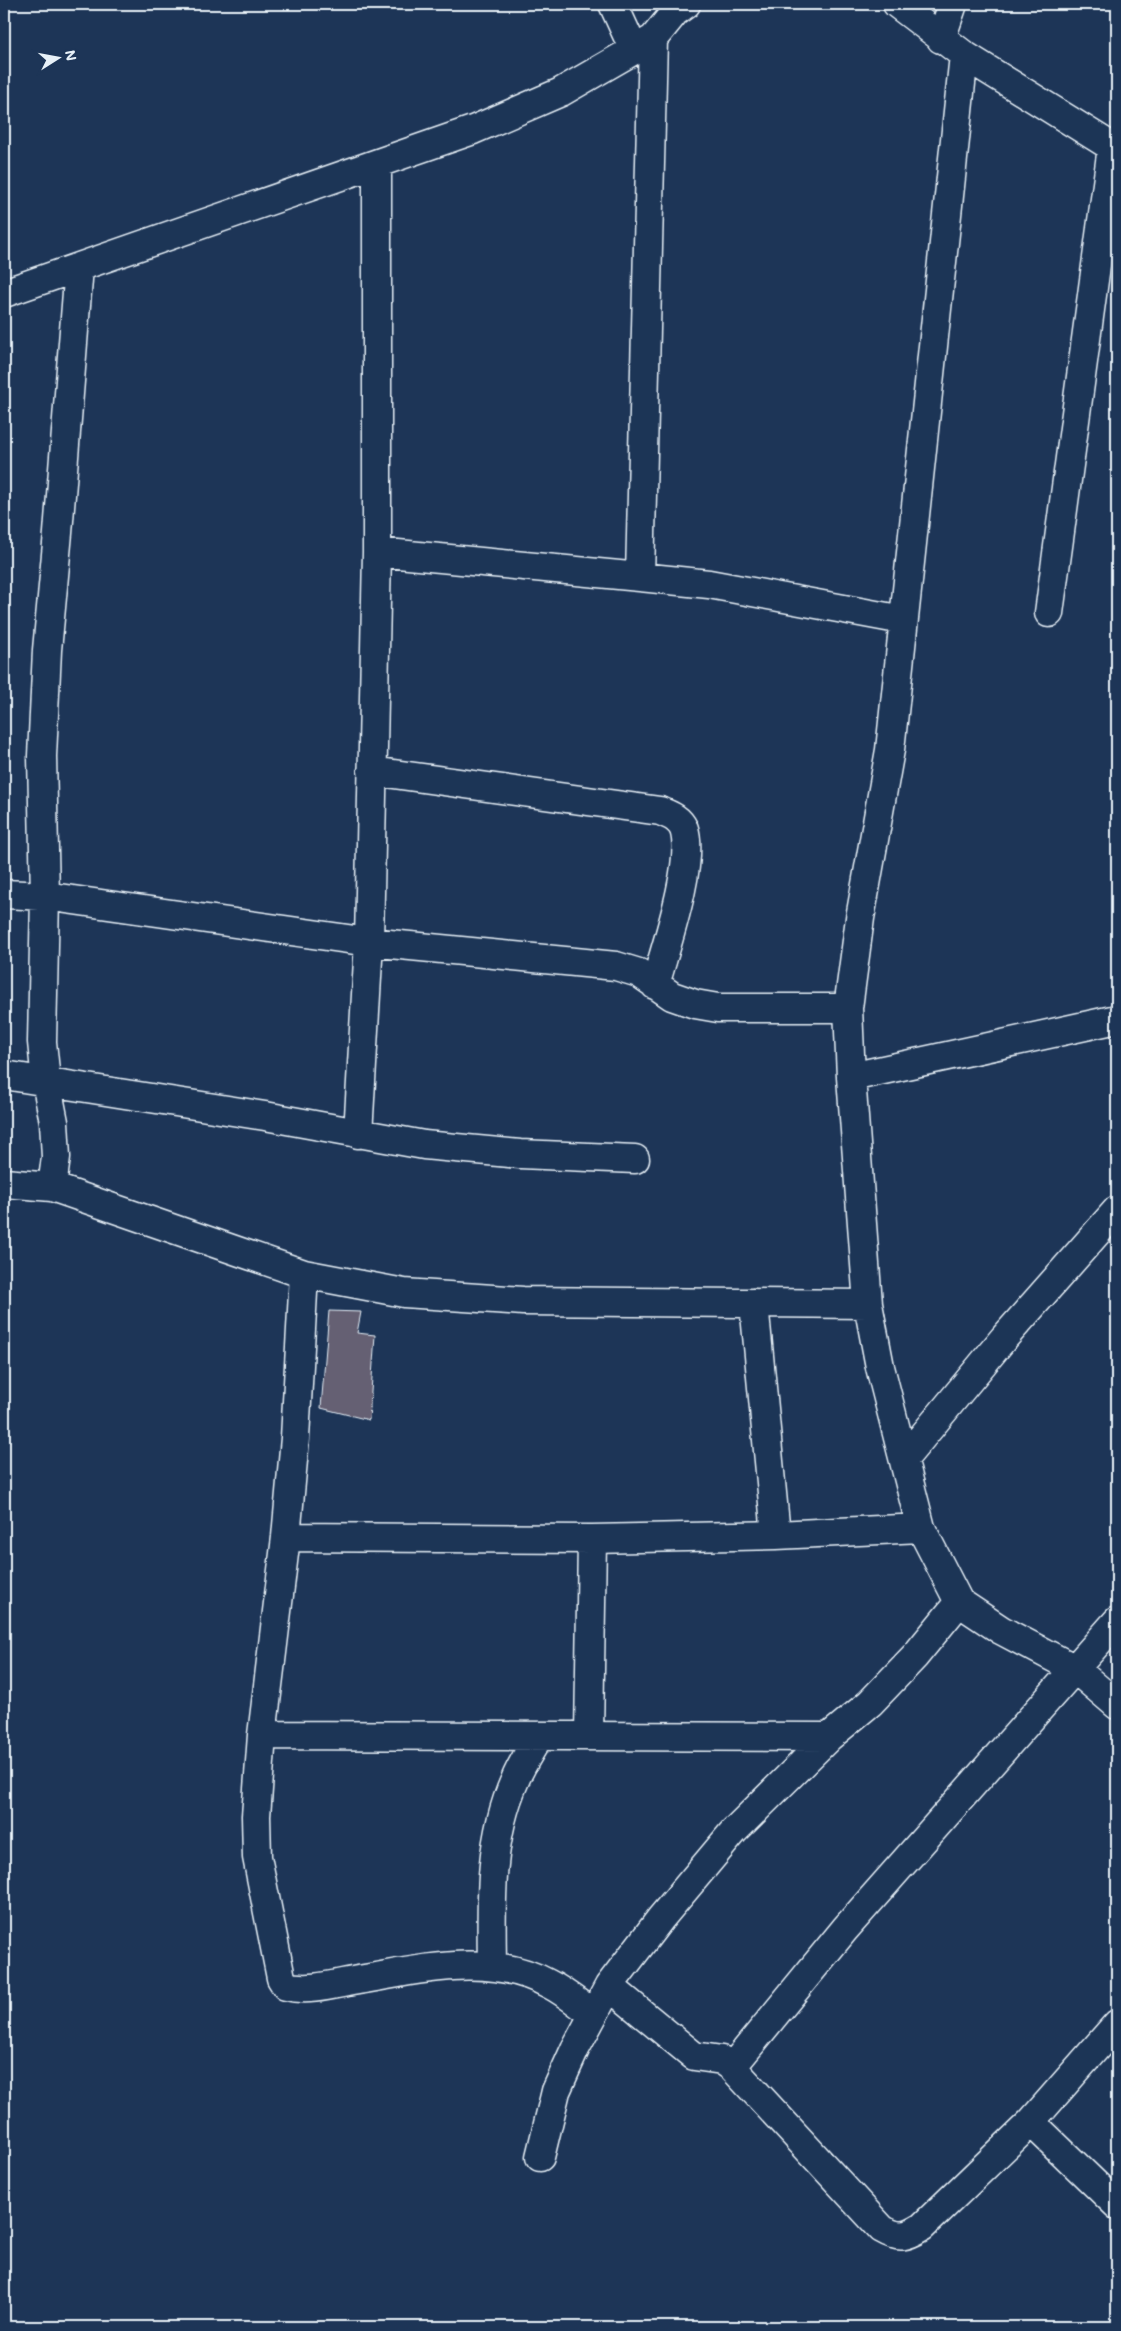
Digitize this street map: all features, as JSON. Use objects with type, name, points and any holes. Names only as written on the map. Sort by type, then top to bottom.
[{"type":"street","points":[[613,4],[643,45],[640,577]]},
{"type":"street","points":[[4,293],[473,130],[561,92],[643,45],[675,12],[686,4]]},
{"type":"street","points":[[896,4],[964,56],[1115,149],[1048,613]]},
{"type":"street","points":[[941,39],[953,4]]},
{"type":"street","points":[[964,56],[890,750],[860,918],[848,1008],[851,1077],[868,1304],[880,1367],[921,1528],[959,1602],[1001,1630],[1075,1670],[1117,1705]]},
{"type":"street","points":[[358,1134],[369,942],[377,552],[378,164]]},
{"type":"street","points":[[52,1187],[56,1157],[54,1122],[46,1081],[42,1042],[45,896],[42,756],[47,650],[79,267]]},
{"type":"street","points":[[377,552],[709,584],[903,620]]},
{"type":"street","points":[[372,772],[660,812],[675,817],[683,828],[687,843],[684,871],[655,985]]},
{"type":"street","points":[[4,894],[45,896],[369,942],[616,966],[639,973],[672,996],[695,1004],[718,1008],[848,1008]]},
{"type":"street","points":[[851,1077],[1117,1019]]},
{"type":"street","points":[[4,1075],[265,1116],[424,1145],[520,1154],[635,1159]]},
{"type":"street","points":[[4,1183],[52,1187],[304,1274],[404,1293],[523,1301],[868,1304]]},
{"type":"street","points":[[904,1459],[1004,1338],[1117,1210]]},
{"type":"street","points":[[304,1274],[295,1438],[286,1537],[262,1735],[256,1816],[257,1857],[281,1978],[286,1986],[308,1988],[422,1970],[492,1965],[520,1971],[550,1984],[593,2014]]},
{"type":"street","points":[[754,1303],[776,1535]]},
{"type":"street","points":[[286,1537],[592,1540],[776,1535],[921,1528]]},
{"type":"street","points":[[589,1736],[592,1540]]},
{"type":"street","points":[[540,2157],[556,2091],[574,2049],[609,1986],[661,1918],[734,1830],[829,1737],[870,1703],[916,1656],[959,1602]]},
{"type":"street","points":[[732,2067],[845,1929],[1117,1621]]},
{"type":"street","points":[[262,1735],[829,1737]]},
{"type":"street","points":[[492,1965],[491,1896],[500,1820],[515,1779],[539,1736]]},
{"type":"street","points":[[609,1986],[694,2056],[722,2060],[732,2067],[882,2229],[895,2236],[910,2235],[922,2227],[1031,2122],[1117,2024]]},
{"type":"street","points":[[1031,2122],[1117,2205]]},
{"type":"building","points":[[329,1311],[361,1312],[357,1333],[375,1335],[369,1420],[321,1408]]}]
